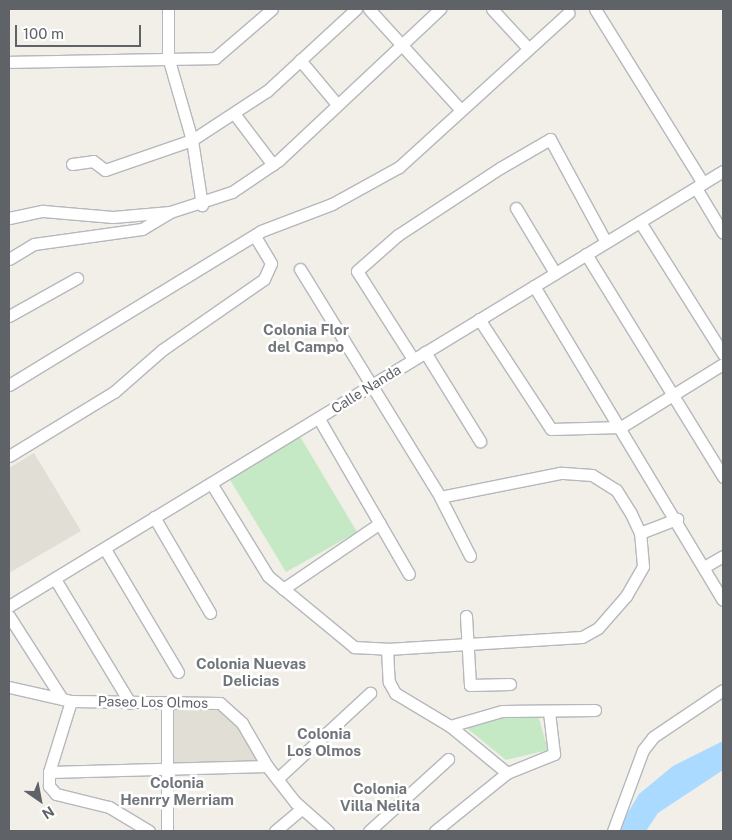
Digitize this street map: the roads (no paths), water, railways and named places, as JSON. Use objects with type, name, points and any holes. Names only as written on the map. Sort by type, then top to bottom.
[{"type":"street","points":[[168,9],[168,57],[192,140],[202,205]]},
{"type":"street","points":[[9,62],[168,57],[215,58],[272,9]]},
{"type":"street","points":[[72,164],[93,161],[105,170],[192,140],[236,116],[356,9]]},
{"type":"street","points":[[369,9],[460,109]]},
{"type":"street","points":[[9,218],[44,211],[114,217],[170,212],[202,205],[232,192],[273,165],[399,44],[440,9]]},
{"type":"street","points":[[595,9],[700,185],[723,233]]},
{"type":"street","points":[[498,11],[528,48]]},
{"type":"street","points":[[9,385],[256,238],[399,167],[460,109],[568,13]]},
{"type":"street","points":[[300,60],[336,103]]},
{"type":"street","points":[[236,116],[273,165]]},
{"type":"street","points":[[413,359],[357,271],[398,235],[500,168],[550,139],[606,242]]},
{"type":"street","name":"Calle Nanda","points":[[9,606],[723,171]]},
{"type":"street","points":[[516,208],[555,273]]},
{"type":"street","points":[[9,259],[34,244],[142,230],[170,212]]},
{"type":"street","points":[[640,222],[723,354]]},
{"type":"street","points":[[10,450],[114,392],[162,350],[264,279],[271,263],[256,238]]},
{"type":"street","points":[[586,254],[723,477]]},
{"type":"street","points":[[300,268],[370,386],[440,497],[470,556]]},
{"type":"street","points":[[9,316],[77,278]]},
{"type":"street","points":[[534,286],[677,519],[723,600]]},
{"type":"street","points":[[480,319],[547,426],[621,427],[723,364]]},
{"type":"street","points":[[425,352],[480,441]]},
{"type":"street","points":[[319,418],[409,574]]},
{"type":"street","points":[[211,483],[259,565],[283,589],[354,647],[387,649],[591,634],[638,576],[644,555],[640,533],[616,490],[592,475],[560,474],[440,497]]},
{"type":"street","points":[[154,517],[210,613]]},
{"type":"street","points":[[640,533],[677,519]]},
{"type":"street","points":[[283,589],[380,524]]},
{"type":"street","points":[[105,549],[178,672]]},
{"type":"street","points":[[704,567],[723,556]]},
{"type":"street","points":[[55,579],[130,703]]},
{"type":"street","points":[[9,616],[66,700],[49,772],[49,786],[56,794],[109,808],[149,831]]},
{"type":"street","points":[[466,616],[470,685],[510,684]]},
{"type":"street","points":[[387,649],[390,682],[395,693],[450,726],[507,773]]},
{"type":"street","name":"Paseo Los Olmos","points":[[9,687],[66,700],[130,703],[220,703],[228,708],[277,779],[302,808],[328,831]]},
{"type":"street","points":[[613,831],[643,750],[653,737],[723,690]]},
{"type":"street","points":[[277,779],[370,693]]},
{"type":"street","points":[[167,702],[167,831]]},
{"type":"street","points":[[450,726],[502,711],[549,712],[595,710]]},
{"type":"street","points":[[435,831],[507,773],[554,754],[549,712]]},
{"type":"street","points":[[369,831],[448,759]]},
{"type":"street","points":[[49,772],[267,766]]},
{"type":"street","points":[[276,831],[302,808]]},
{"type":"water","points":[[723,741],[723,770],[658,813],[646,831],[617,831],[639,794],[673,766]]},
{"type":"district","name":"Colonia Flor del Campo","points":[[306,338]]},
{"type":"district","name":"Colonia Nuevas Delicias","points":[[251,672]]},
{"type":"district","name":"Colonia Los Olmos","points":[[324,742]]},
{"type":"district","name":"Colonia Henrry Merriam","points":[[177,790]]},
{"type":"district","name":"Colonia Villa Nelita","points":[[380,796]]}]
